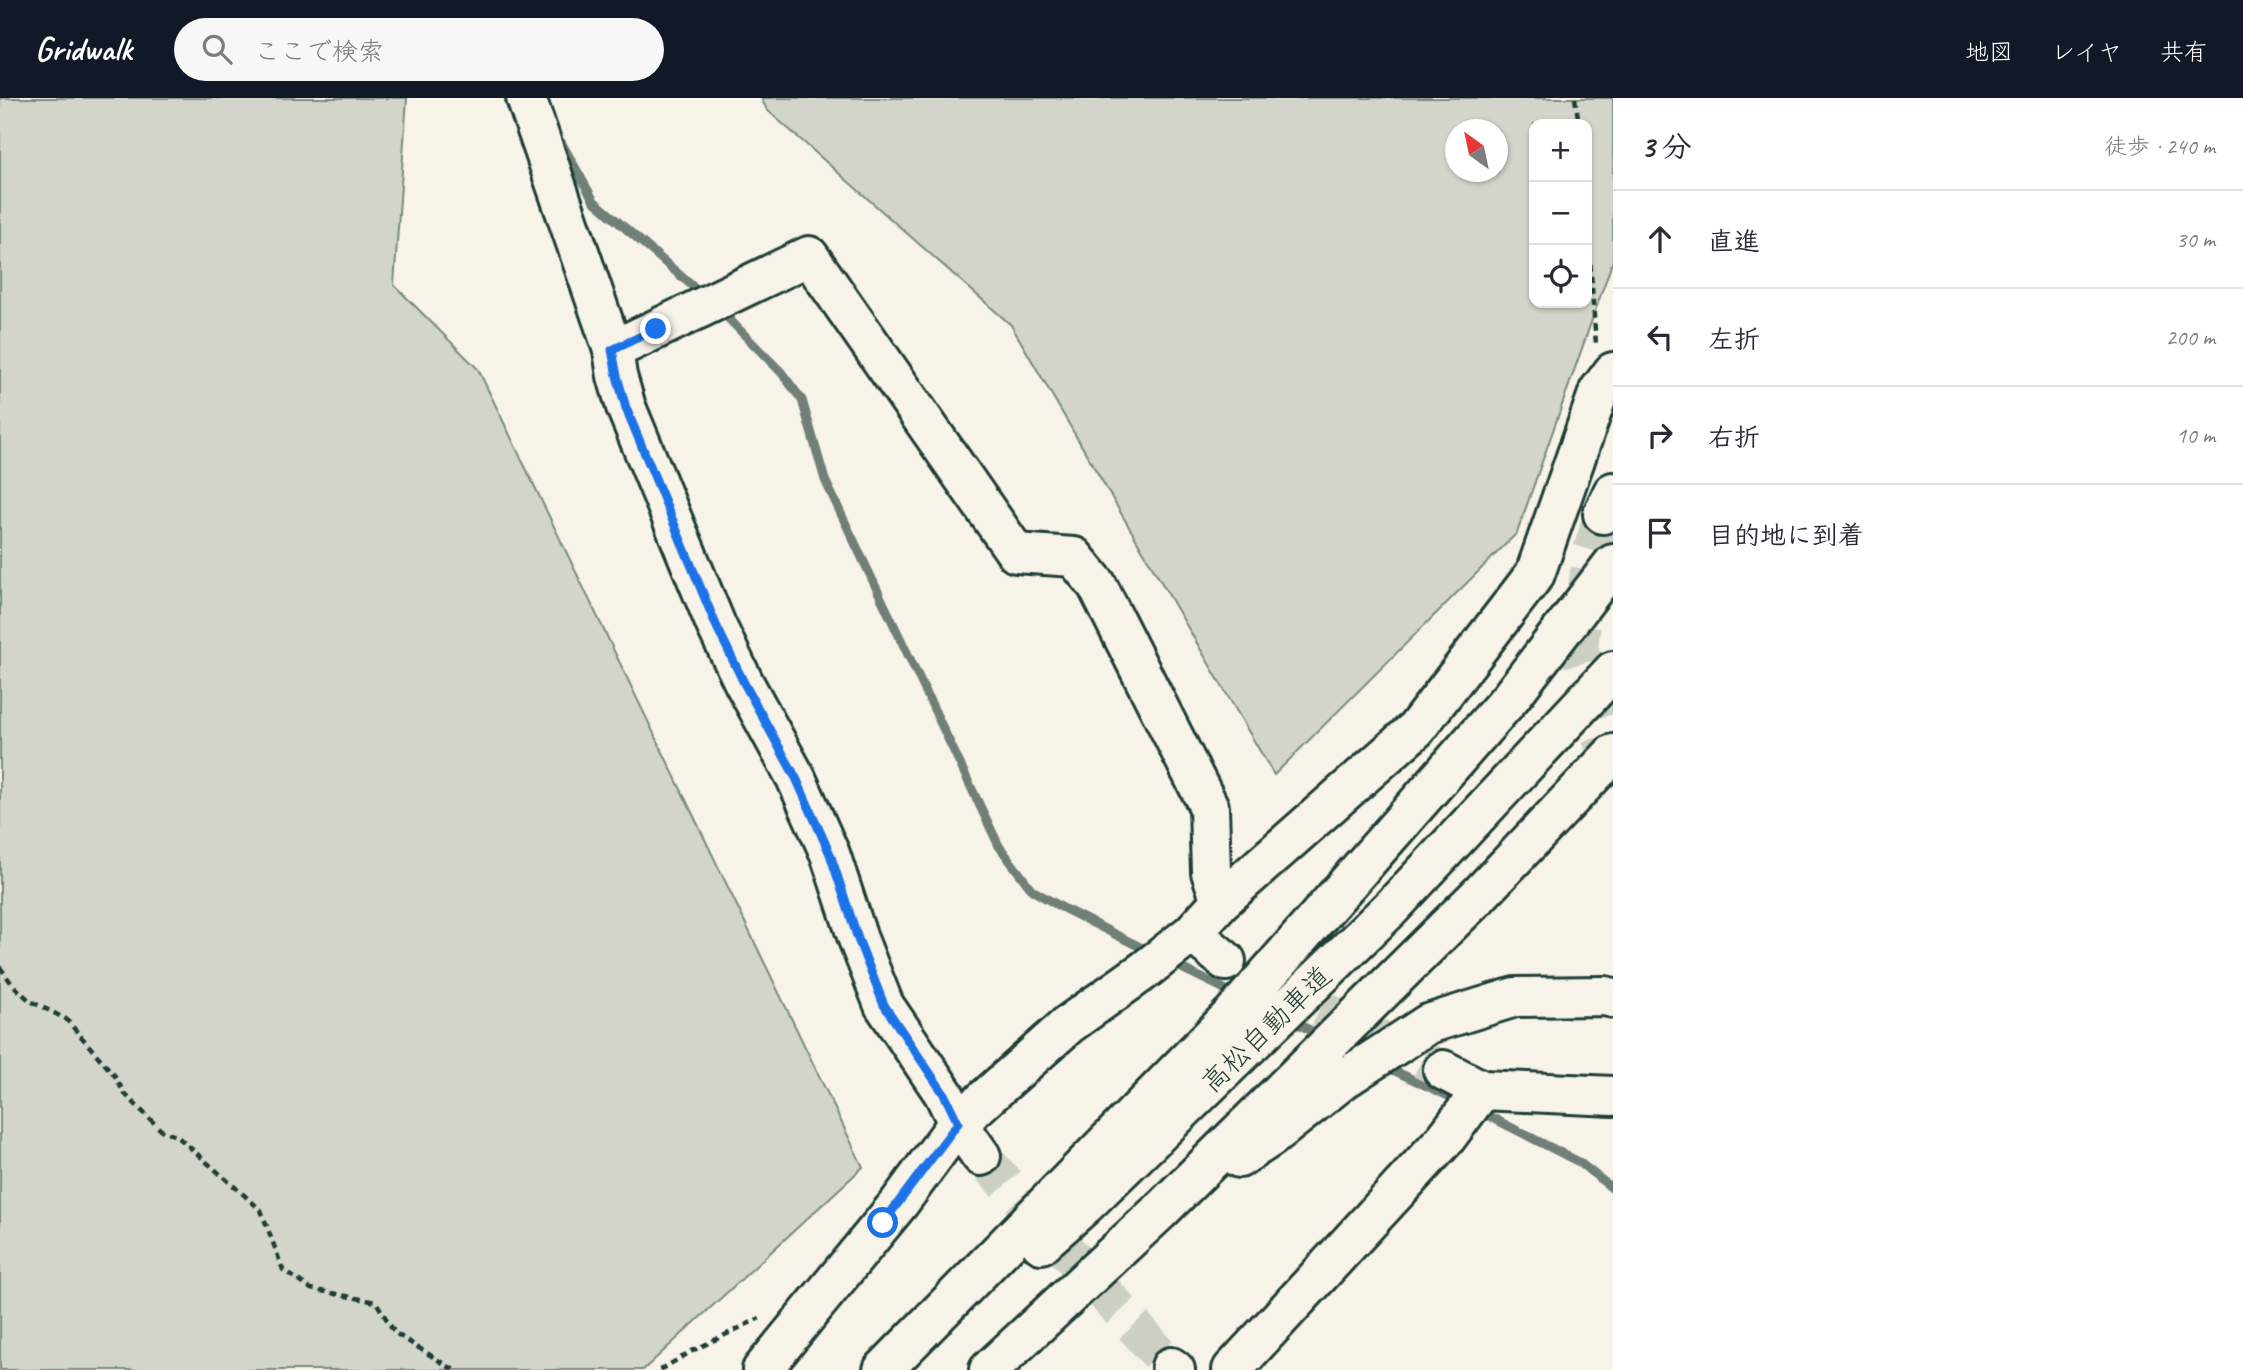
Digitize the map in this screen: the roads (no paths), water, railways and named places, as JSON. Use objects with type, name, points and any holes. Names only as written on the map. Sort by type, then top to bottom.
[{"type":"main road","points":[[526,98],[612,350],[626,408],[722,637],[796,778],[830,854],[858,939],[884,1005],[944,1094],[958,1123],[981,1156]]},
{"type":"main road","points":[[612,350],[809,256],[1016,553],[1074,557],[1097,585],[1209,807],[1212,872],[1221,901]]},
{"type":"main road","points":[[762,1370],[900,1202],[958,1123],[1069,1024],[1192,933],[1221,901],[1416,729],[1535,574],[1606,382]]},
{"type":"main road","points":[[883,1370],[1232,1015],[1510,698],[1613,564]]},
{"type":"main road","name":"高松自動車道","points":[[902,1370],[1086,1204],[1392,907],[1613,671]]},
{"type":"main road","name":"高松自動車道","points":[[989,1370],[1159,1212],[1480,894],[1613,754]]},
{"type":"main road","points":[[1192,933],[1226,961]]},
{"type":"main road","points":[[1159,1212],[1270,1137],[1344,1079],[1428,1024],[1516,997],[1613,998]]},
{"type":"main road","points":[[1443,1070],[1482,1090],[1613,1096]]},
{"type":"main road","points":[[1232,1370],[1446,1138],[1482,1090]]},
{"type":"waterway","points":[[561,142],[594,201],[704,296]]},
{"type":"waterway","points":[[720,310],[781,372],[802,400],[825,480],[999,846],[1032,890],[1152,953]]},
{"type":"waterway","points":[[1171,963],[1237,995]]},
{"type":"waterway","points":[[1288,1019],[1322,1036]]},
{"type":"waterway","points":[[1382,1065],[1461,1102]]},
{"type":"waterway","points":[[1477,1110],[1579,1162],[1613,1189]]},
{"type":"tunnel","points":[[1603,514],[1592,551],[1579,646],[1605,752],[1613,764]]},
{"type":"tunnel","points":[[1269,983],[1443,1070]]},
{"type":"tunnel","points":[[981,1156],[1171,1367]]}]
